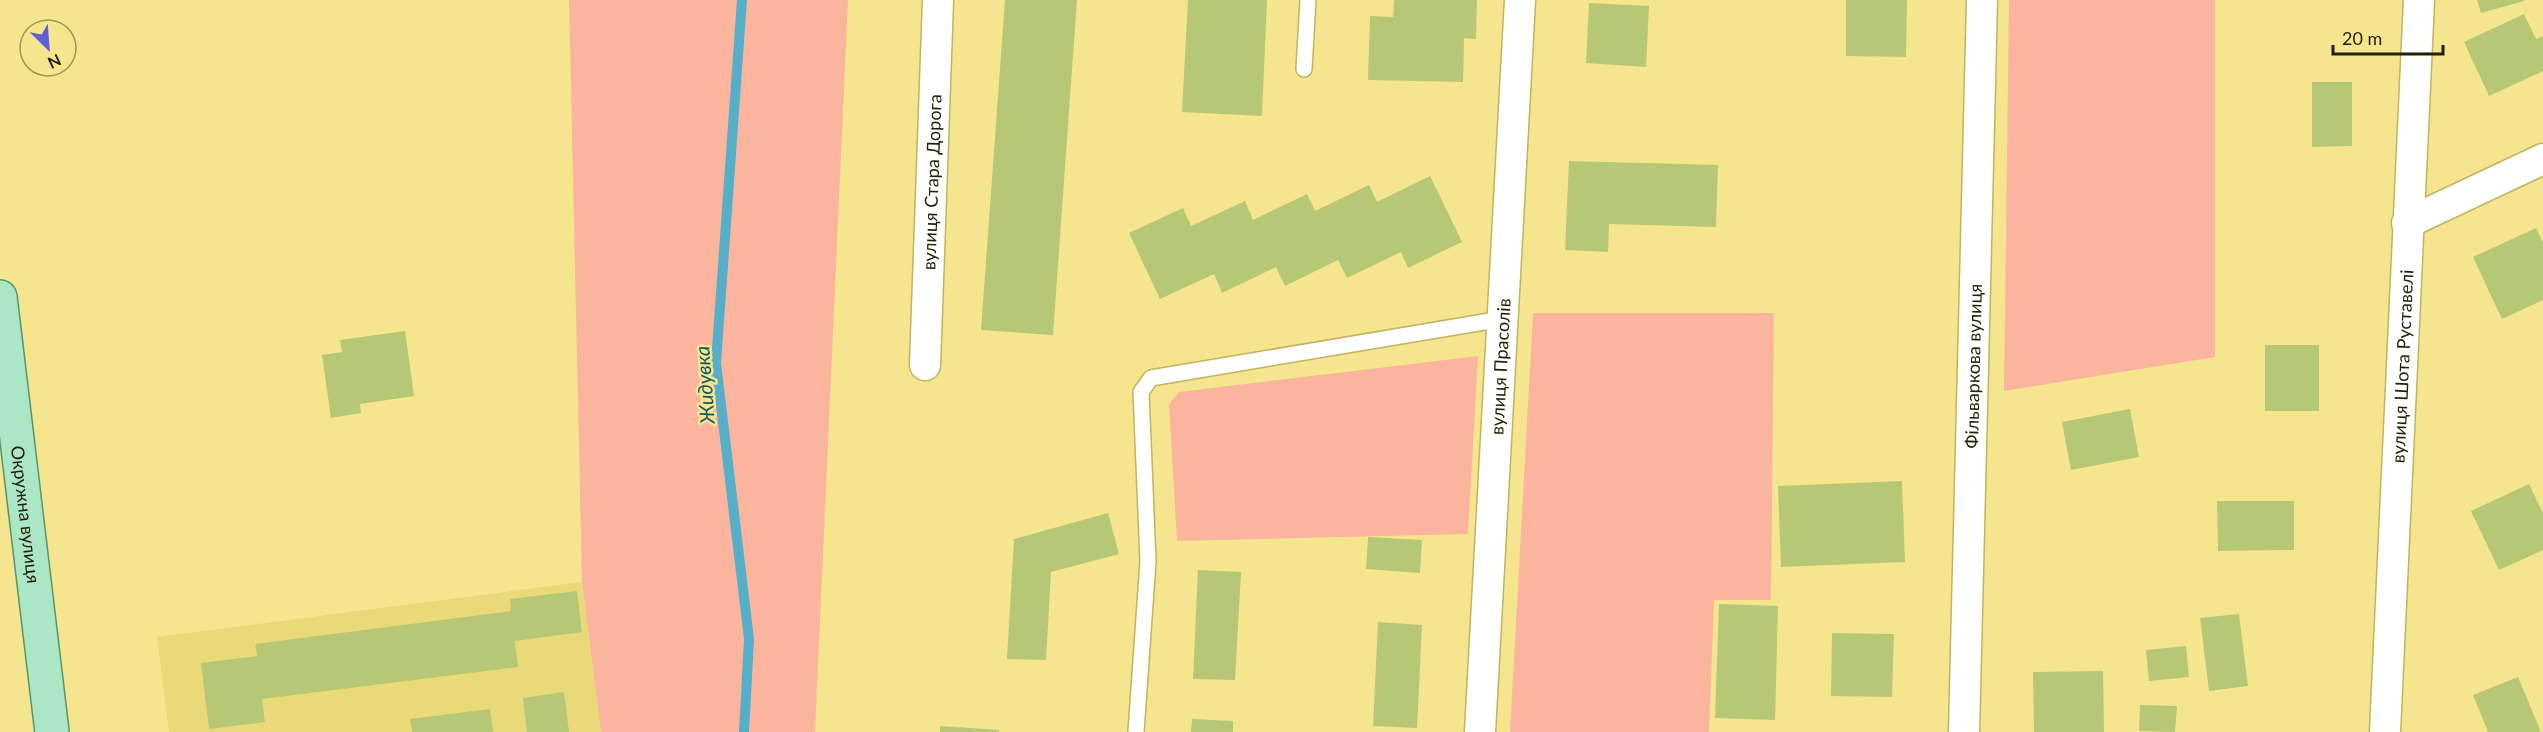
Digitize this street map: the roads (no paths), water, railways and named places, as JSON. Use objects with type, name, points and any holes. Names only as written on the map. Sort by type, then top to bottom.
[{"type":"main road","name":"Окружна вулиця","points":[[0,297],[52,732]]},
{"type":"street","name":"вулиця Стара Дорога","points":[[925,365],[938,0]]},
{"type":"street","name":"вулиця Прасолів","points":[[1480,732],[1520,0]]},
{"type":"street","name":"Фільваркова вулиця","points":[[1964,732],[1982,0]]},
{"type":"street","name":"вулиця Шота Руставелі","points":[[2385,732],[2419,0]]},
{"type":"street","points":[[2407,223],[2543,159]]},
{"type":"lane","points":[[1304,69],[1308,0]]},
{"type":"lane","points":[[1136,732],[1148,561],[1141,392],[1151,378],[1502,319]]},
{"type":"waterway","name":"Жидувка","points":[[742,0],[716,363],[749,639],[744,732]]}]
